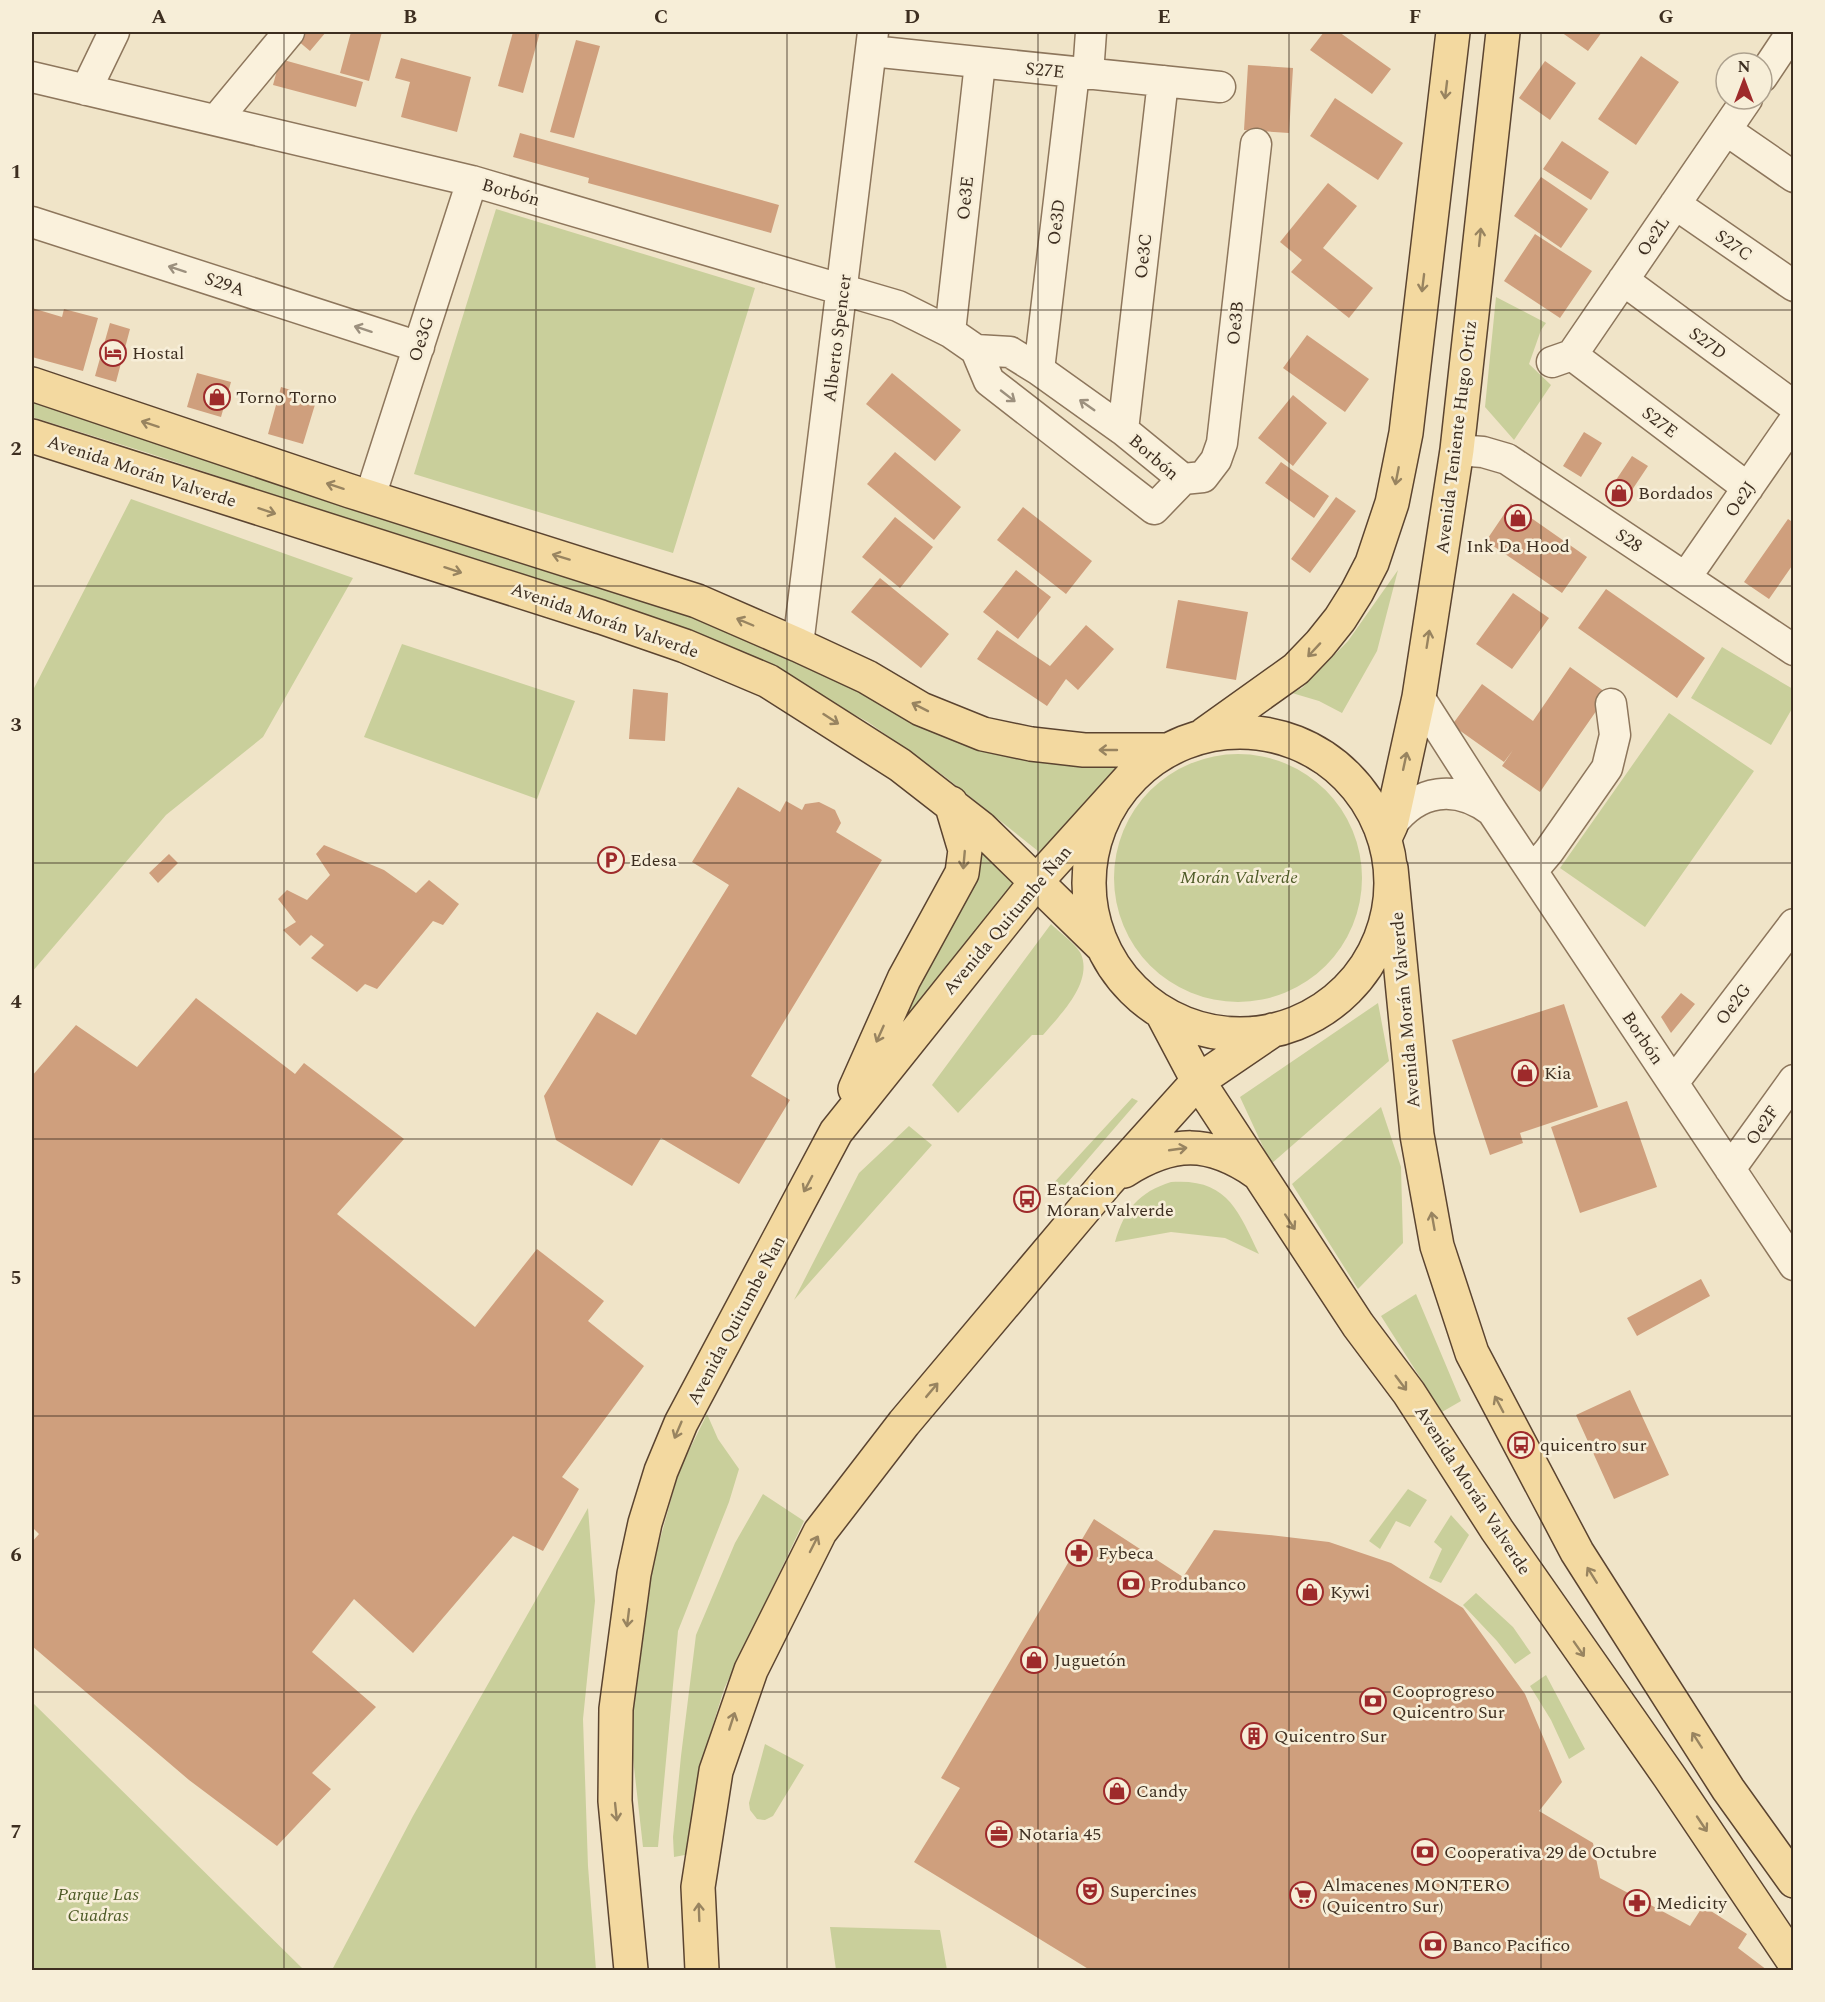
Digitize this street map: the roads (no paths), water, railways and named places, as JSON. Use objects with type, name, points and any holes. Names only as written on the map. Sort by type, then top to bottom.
[{"type":"main road","points":[[1205,734],[1253,732],[1294,741],[1332,762],[1353,782],[1389,844],[1389,912],[1375,953],[1349,988],[1314,1015],[1273,1030],[1235,1034],[1197,1028],[1162,1013],[1138,996],[1112,965],[1102,946],[1089,903],[1089,858],[1103,815],[1130,778],[1167,750],[1205,734],[1296,669],[1340,619],[1372,563],[1392,503],[1406,433],[1453,32]]},
{"type":"main road","name":"Avenida Teniente Hugo Ortiz","points":[[1389,844],[1419,697],[1457,450],[1503,32]]},
{"type":"main road","points":[[32,384],[370,497],[697,602],[867,677],[921,709],[983,734],[1031,744],[1084,750],[1167,750]]},
{"type":"main road","name":"Avenida Morán Valverde","points":[[32,436],[601,617],[685,646],[768,681],[900,765],[951,803],[981,828],[1102,946]]},
{"type":"main road","name":"Avenida Quitumbe Ñan","points":[[631,1971],[615,1801],[616,1709],[634,1574],[645,1523],[661,1472],[681,1423],[836,1132],[1036,882],[1130,778]]},
{"type":"main road","points":[[836,1132],[904,979],[962,873],[965,850],[951,803]]},
{"type":"main road","name":"Avenida Morán Valverde","points":[[1389,844],[1417,1135],[1437,1246],[1472,1353],[1577,1552],[1728,1789],[1794,1881]]},
{"type":"main road","name":"Avenida Morán Valverde","points":[[1162,1013],[1198,1081],[1358,1325],[1409,1393],[1497,1530],[1794,1962]]},
{"type":"main road","points":[[702,1971],[698,1887],[716,1771],[751,1670],[820,1532],[897,1431],[1107,1182],[1198,1081],[1273,1030]]},
{"type":"main road","points":[[1107,1182],[1157,1153],[1183,1148],[1209,1149],[1235,1158],[1258,1173]]},
{"type":"street","points":[[87,90],[114,32]]},
{"type":"street","points":[[216,120],[290,32]]},
{"type":"street","name":"Oe3D","points":[[1039,370],[1081,73],[1091,32]]},
{"type":"street","name":"S27E","points":[[872,41],[981,63],[1220,87]]},
{"type":"street","name":"Alberto Spencer","points":[[798,645],[872,41]]},
{"type":"street","name":"Oe3E","points":[[950,332],[981,63]]},
{"type":"street","name":"Borbón","points":[[32,77],[472,181],[898,306],[950,332],[976,350],[1010,352],[1124,430],[1183,479],[1154,509],[989,381],[976,350]]},
{"type":"street","name":"Oe3C","points":[[1124,430],[1163,81]]},
{"type":"street","name":"Oe2L","points":[[1562,358],[1623,280],[1739,111]]},
{"type":"street","points":[[1726,130],[1794,177]]},
{"type":"street","name":"Oe3B","points":[[1183,479],[1203,477],[1216,460],[1222,443],[1256,144]]},
{"type":"street","name":"Oe3G","points":[[370,497],[472,181]]},
{"type":"street","name":"S27C","points":[[1675,204],[1794,286]]},
{"type":"street","name":"S29A","points":[[32,222],[419,347]]},
{"type":"street","name":"S27D","points":[[1623,280],[1794,406]]},
{"type":"street","name":"S27E","points":[[1562,358],[1748,488]]},
{"type":"street","name":"Oe2J","points":[[1686,577],[1794,421]]},
{"type":"street","name":"S28","points":[[1457,450],[1483,452],[1507,459],[1794,650]]},
{"type":"street","name":"Borbón","points":[[1419,697],[1492,812],[1794,1264]]},
{"type":"street","points":[[1532,871],[1549,851],[1607,768],[1616,735],[1611,704]]},
{"type":"street","name":"Borbón","points":[[1389,844],[1410,805],[1436,795],[1466,796],[1480,802],[1492,812]]},
{"type":"street","name":"Oe2G","points":[[1673,1083],[1794,924]]},
{"type":"street","name":"Oe2F","points":[[1730,1169],[1791,1091]]},
{"type":"place","name":"Hostal","points":[[113,353]]},
{"type":"place","name":"Torno Torno","points":[[217,397]]},
{"type":"place","name":"Bordados","points":[[1619,493]]},
{"type":"place","name":"Ink Da Hood","points":[[1518,518]]},
{"type":"place","name":"Edesa","points":[[611,860]]},
{"type":"place","name":"Kia","points":[[1525,1073]]},
{"type":"place","name":"Estacion Moran Valverde","points":[[1027,1199]]},
{"type":"place","name":"quicentro sur","points":[[1521,1445]]},
{"type":"place","name":"Fybeca","points":[[1079,1553]]},
{"type":"place","name":"Produbanco","points":[[1131,1584]]},
{"type":"place","name":"Kywi","points":[[1310,1592]]},
{"type":"place","name":"Juguetón","points":[[1034,1660]]},
{"type":"place","name":"Cooprogreso Quicentro Sur","points":[[1373,1701]]},
{"type":"place","name":"Quicentro Sur","points":[[1254,1736]]},
{"type":"place","name":"Candy","points":[[1117,1791]]},
{"type":"place","name":"Notaria 45","points":[[999,1834]]},
{"type":"place","name":"Cooperativa 29 de Octubre","points":[[1425,1852]]},
{"type":"place","name":"Supercines","points":[[1090,1891]]},
{"type":"place","name":"Almacenes MONTERO (Quicentro Sur)","points":[[1303,1895]]},
{"type":"place","name":"Medicity","points":[[1637,1903]]},
{"type":"place","name":"Banco Pacifico","points":[[1433,1945]]},
{"type":"park label","name":"Morán Valverde","points":[[1239,877]]},
{"type":"park label","name":"Parque Las Cuadras","points":[[98,1904]]}]
